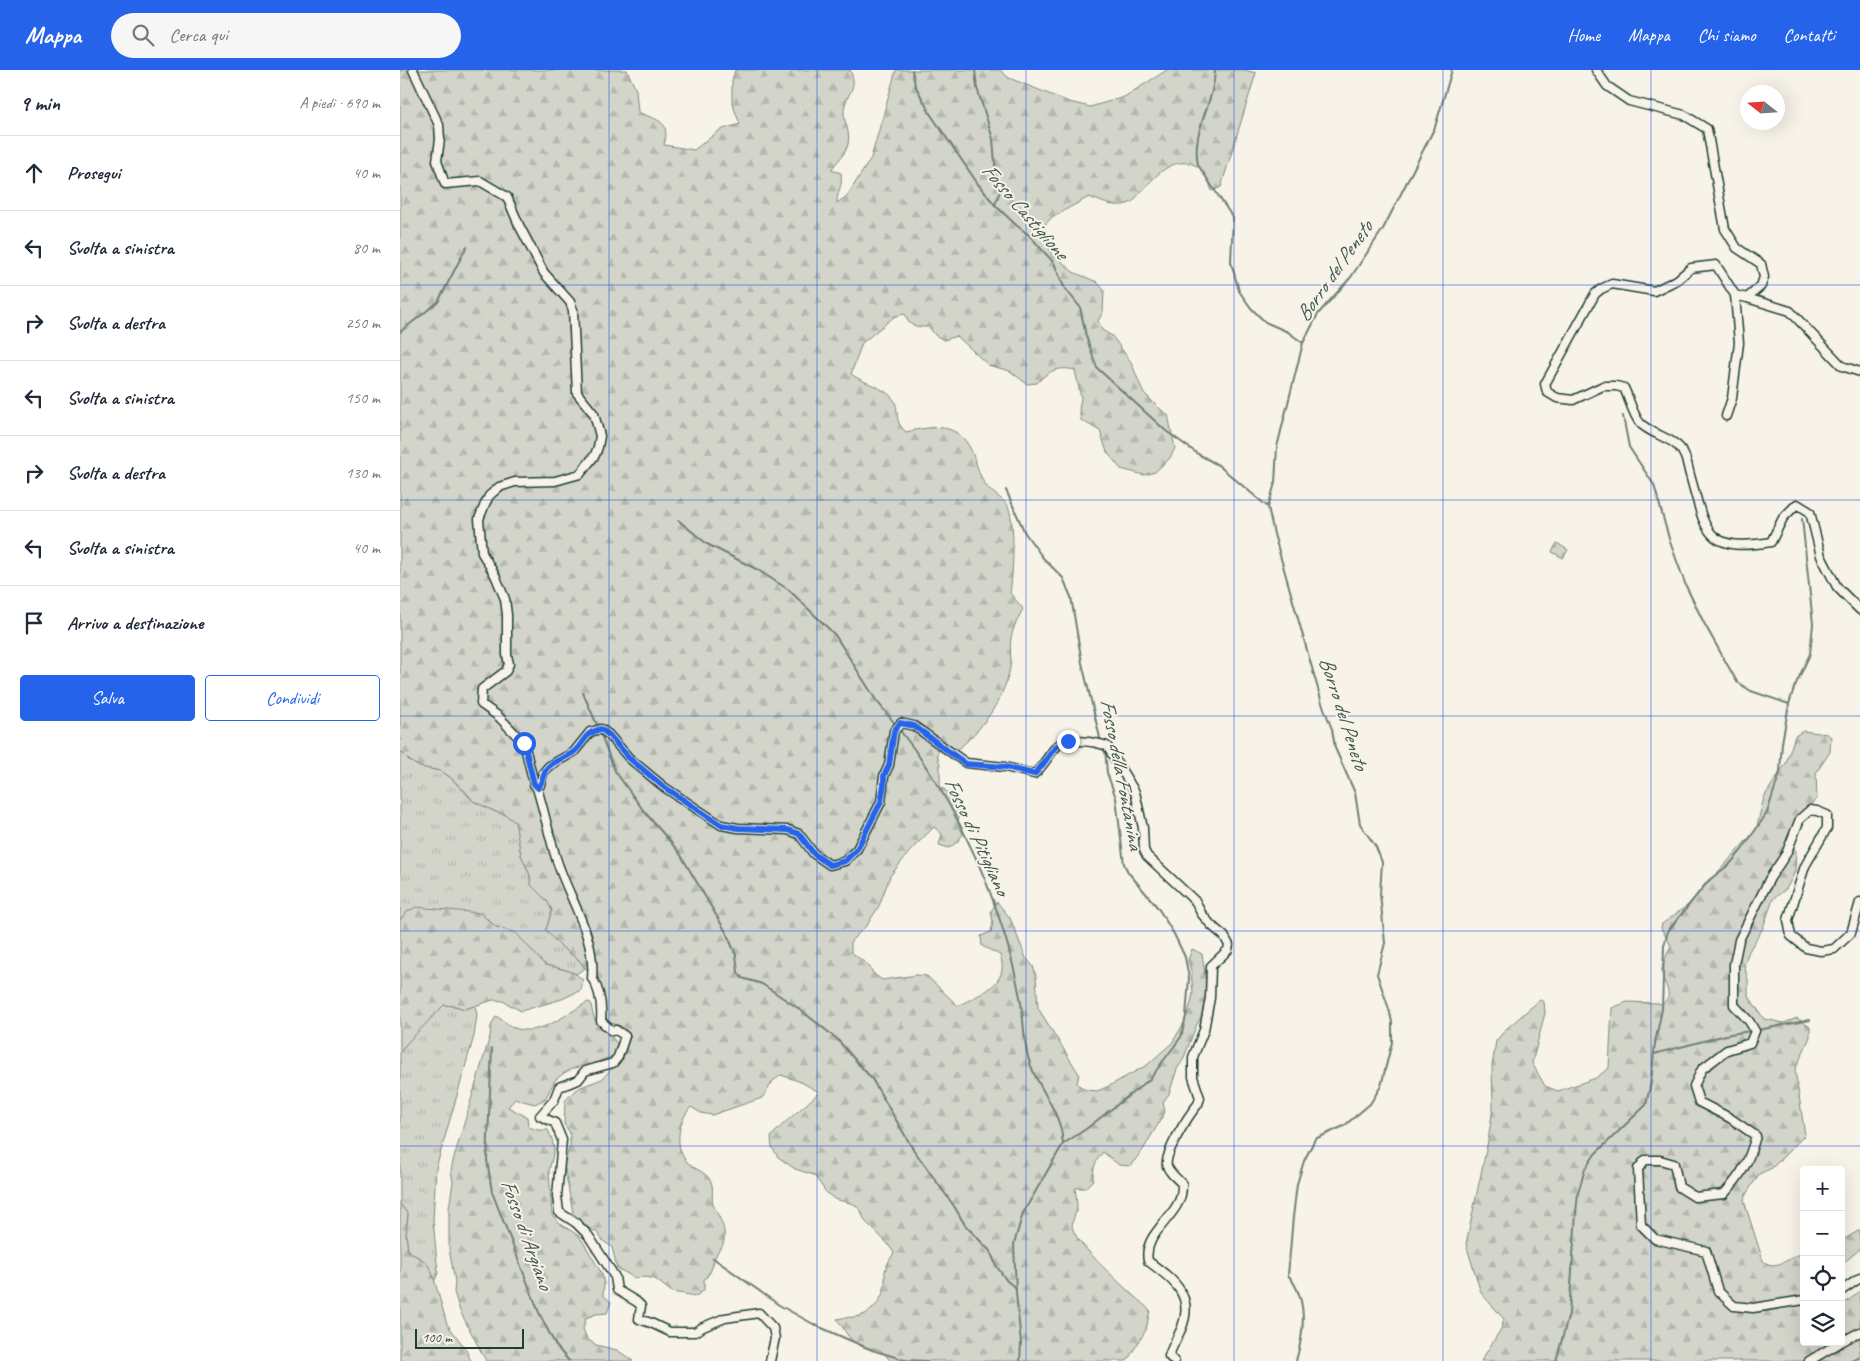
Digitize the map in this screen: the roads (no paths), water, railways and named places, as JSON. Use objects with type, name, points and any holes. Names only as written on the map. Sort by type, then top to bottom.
[{"type":"street","points":[[413,70],[439,125],[440,139],[437,161],[445,184],[480,181],[507,197],[544,273],[570,302],[574,310],[577,392],[592,411],[600,436],[595,455],[580,474],[555,481],[515,482],[499,488],[489,496],[479,520],[482,553],[495,575],[505,599],[509,664],[506,671],[482,689],[481,704],[498,716],[524,743],[556,858],[569,895],[585,930],[593,965],[592,978],[602,1007],[601,1021],[612,1031],[616,1030],[625,1036],[618,1057],[613,1063],[585,1071],[578,1080],[559,1087],[554,1100],[540,1116],[555,1123],[562,1140],[557,1196],[559,1212],[576,1223],[588,1235],[615,1277],[617,1290],[641,1306],[639,1319],[651,1322],[670,1332],[695,1332],[702,1327],[725,1318],[759,1313],[773,1328],[775,1338],[770,1361]]},
{"type":"street","points":[[1596,70],[1607,86],[1629,101],[1684,115],[1707,129],[1725,229],[1737,248],[1761,264],[1764,277],[1761,286],[1747,298]]},
{"type":"street","points":[[1726,416],[1732,398],[1738,343],[1735,295],[1716,265],[1691,268],[1677,280],[1654,290],[1612,284],[1601,289],[1595,294],[1545,384],[1547,392],[1558,398],[1572,400],[1603,386],[1624,388],[1639,422],[1654,434],[1676,443],[1683,453],[1704,523],[1712,536],[1732,545],[1748,546],[1771,542],[1783,518],[1797,504],[1810,512],[1821,556],[1833,580],[1837,587],[1860,610]]},
{"type":"street","points":[[1735,295],[1790,311],[1842,366],[1860,372]]},
{"type":"street","points":[[538,788],[543,773],[549,766],[574,752],[590,732],[601,729],[609,735],[629,758],[664,787],[721,825],[738,828],[788,830],[799,834],[814,854],[830,865],[845,861],[857,849],[881,802],[884,776],[889,765],[894,731],[900,723],[914,726],[966,764],[1006,767],[1034,774],[1042,768],[1055,747],[1061,742],[1098,743],[1107,746],[1134,792],[1143,828],[1144,850],[1147,856],[1193,899],[1201,913],[1224,936],[1229,945],[1228,950],[1212,966],[1210,998],[1204,1030],[1193,1057],[1193,1077],[1200,1098],[1168,1153],[1166,1163],[1182,1184],[1180,1198],[1178,1204],[1156,1232],[1148,1249],[1148,1261],[1179,1286],[1182,1294],[1185,1310],[1183,1326],[1169,1356],[1174,1361]]},
{"type":"street","points":[[1800,1301],[1754,1308],[1734,1306],[1718,1291],[1706,1251],[1655,1239],[1641,1225],[1638,1169],[1645,1160],[1660,1160],[1674,1164],[1679,1187],[1694,1198],[1724,1194],[1740,1176],[1750,1156],[1756,1136],[1730,1118],[1699,1102],[1694,1086],[1702,1068],[1727,1050],[1750,1042],[1756,1030],[1734,1005],[1734,964],[1739,940],[1770,878],[1786,854],[1800,819],[1810,810],[1827,815],[1827,828],[1805,866],[1788,920],[1792,936],[1806,948],[1821,951],[1834,949],[1850,933],[1860,902]]},
{"type":"street","points":[[1845,1288],[1860,1278]]},
{"type":"street","points":[[1845,1340],[1860,1332]]},
{"type":"street","points":[[1809,1361],[1834,1346]]},
{"type":"waterway","name":"Fosso Castiglione","points":[[912,70],[915,85],[931,115],[978,184],[995,205],[1029,235],[1054,263],[1064,287],[1080,307],[1086,336],[1097,368],[1166,431],[1198,454],[1218,465],[1268,507]]},
{"type":"waterway","points":[[975,70],[977,88],[993,139],[996,175],[1000,191],[995,205]]},
{"type":"waterway","points":[[1215,70],[1211,95],[1200,128],[1197,152],[1198,165],[1233,218],[1231,262],[1239,291],[1251,308],[1265,322],[1288,332],[1303,343]]},
{"type":"waterway","name":"Borro del Peneto","points":[[1296,1361],[1303,1328],[1303,1316],[1299,1295],[1288,1275],[1297,1184],[1304,1161],[1315,1139],[1344,1126],[1370,1104],[1381,1086],[1392,1042],[1392,1022],[1377,974],[1385,943],[1380,894],[1382,862],[1376,847],[1360,824],[1355,793],[1335,748],[1332,729],[1322,703],[1268,507],[1275,483],[1277,447],[1303,343],[1318,314],[1351,277],[1383,229],[1435,127],[1452,70]]},
{"type":"waterway","points":[[400,332],[438,302],[467,246]]},
{"type":"waterway","points":[[1623,416],[1629,447],[1654,485],[1670,542],[1686,586],[1737,682],[1751,691],[1789,704]]},
{"type":"waterway","name":"Fosso della Fontanina","points":[[1006,490],[1025,533],[1043,558],[1063,578],[1071,597],[1082,663],[1101,742]]},
{"type":"waterway","points":[[1556,1361],[1569,1314],[1578,1193],[1585,1169],[1595,1154],[1646,1105],[1662,1009],[1664,946],[1668,931],[1709,880],[1729,865],[1741,851],[1767,813],[1780,772],[1782,743],[1789,704],[1794,688],[1810,654],[1813,624],[1802,518]]},
{"type":"waterway","name":"Fosso di Pitigliano","points":[[678,520],[707,544],[758,570],[789,590],[835,635],[876,700],[896,725]]},
{"type":"waterway","points":[[583,693],[598,727]]},
{"type":"waterway","name":"Fosso di Pitigliano","points":[[899,729],[940,789],[975,856],[989,891],[1002,926],[1012,962],[1021,1004],[1028,1057],[1035,1075],[1057,1117],[1063,1144]]},
{"type":"waterway","points":[[600,732],[615,771],[643,810],[679,852],[726,932],[736,955],[738,972],[742,978],[762,984],[798,1008],[836,1038],[872,1079],[913,1149],[954,1206],[965,1225],[990,1251],[997,1267],[1007,1281],[1016,1288]]},
{"type":"waterway","name":"Fosso della Fontanina","points":[[1020,1361],[1021,1343],[1014,1244],[1023,1213],[1063,1144],[1086,1129],[1150,1079],[1181,1037],[1186,1016],[1189,978],[1185,957],[1158,908],[1128,872],[1124,864],[1116,798],[1107,773],[1105,748]]},
{"type":"waterway","points":[[1758,1030],[1810,1020]]},
{"type":"waterway","points":[[1654,1054],[1730,1034],[1751,1031]]},
{"type":"waterway","name":"Fosso di Argiano","points":[[492,1048],[487,1160],[492,1192],[540,1315],[556,1346],[569,1361]]},
{"type":"waterway","points":[[713,1258],[779,1305],[815,1325],[872,1350],[905,1360],[928,1361]]},
{"type":"waterway","points":[[1851,1361],[1860,1357]]}]
